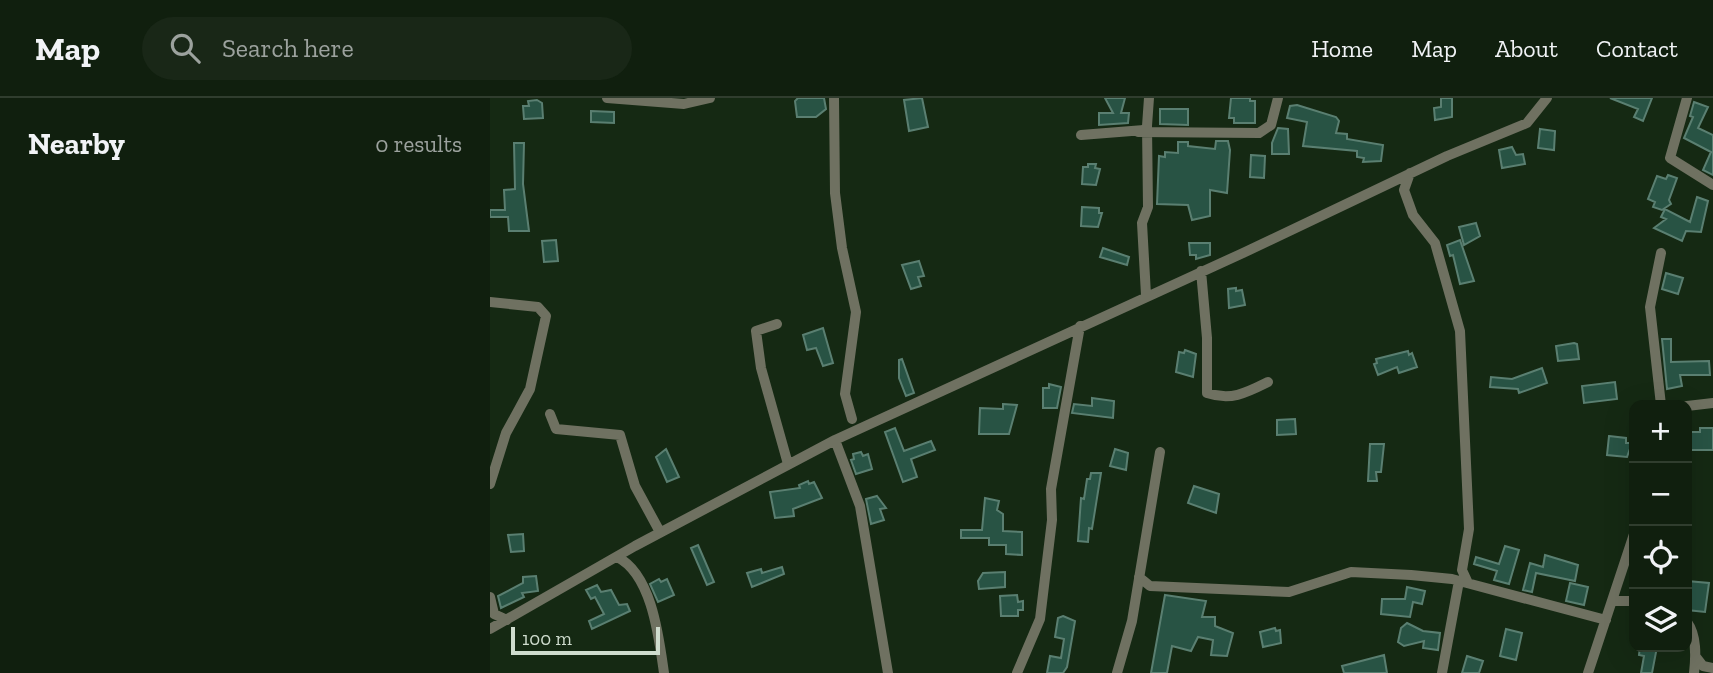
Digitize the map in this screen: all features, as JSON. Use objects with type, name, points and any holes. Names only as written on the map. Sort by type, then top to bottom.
[{"type":"street","points":[[607,98],[684,104],[710,98]]},
{"type":"street","points":[[834,98],[835,193],[842,248],[856,312],[845,394],[852,419]]},
{"type":"street","points":[[1146,295],[1142,223],[1148,208],[1144,130],[1149,98]]},
{"type":"street","points":[[1081,135],[1144,130],[1259,133],[1271,125],[1278,98]]},
{"type":"street","points":[[491,629],[623,556],[660,532],[835,440],[1410,173],[1527,122],[1547,98]]},
{"type":"street","points":[[1687,98],[1670,158],[1713,185]]},
{"type":"street","points":[[1410,173],[1404,190],[1413,215],[1435,243],[1460,331],[1469,529],[1442,673]]},
{"type":"street","points":[[1389,183],[1404,190]]},
{"type":"street","points":[[1661,253],[1650,307],[1662,400]]},
{"type":"street","points":[[1201,271],[1208,338],[1208,393],[1222,398],[1244,395],[1268,382]]},
{"type":"street","points":[[1145,279],[1160,289]]},
{"type":"street","points":[[490,302],[538,307],[546,316],[530,389],[506,433],[490,484]]},
{"type":"street","points":[[777,324],[756,331],[761,368],[788,464]]},
{"type":"street","points":[[1017,673],[1040,619],[1052,520],[1051,489],[1080,326]]},
{"type":"street","points":[[1692,405],[1713,403]]},
{"type":"street","points":[[550,414],[556,429],[620,435],[635,486],[660,532]]},
{"type":"street","points":[[835,440],[860,506],[888,673]]},
{"type":"street","points":[[1117,673],[1132,621],[1153,509],[1160,452]]},
{"type":"street","points":[[1588,673],[1629,550]]},
{"type":"street","points":[[623,556],[643,586],[664,673]]},
{"type":"street","points":[[1136,591],[1150,586],[1289,592],[1351,572],[1460,578],[1606,620]]},
{"type":"street","points":[[1139,577],[1150,586]]},
{"type":"street","points":[[1618,584],[1629,598]]},
{"type":"street","points":[[490,597],[494,614],[491,629]]},
{"type":"street","points":[[1613,601],[1629,600]]},
{"type":"street","points":[[494,614],[508,620]]},
{"type":"street","points":[[1692,632],[1700,667]]},
{"type":"building","points":[[798,98],[824,98],[826,109],[816,117],[797,117],[795,101]]},
{"type":"building","points":[[922,98],[928,127],[909,131],[904,100]]},
{"type":"building","points":[[1105,98],[1125,98],[1121,113],[1129,113],[1128,123],[1099,125],[1099,113],[1113,113]]},
{"type":"building","points":[[1231,98],[1250,98],[1250,101],[1255,101],[1255,123],[1234,123],[1234,118],[1229,118]]},
{"type":"building","points":[[1441,98],[1452,98],[1452,117],[1435,120],[1434,108],[1441,107]]},
{"type":"building","points":[[1610,98],[1652,98],[1643,121],[1634,117],[1638,109]]},
{"type":"building","points":[[537,100],[542,103],[543,118],[524,119],[523,106],[529,106],[528,101]]},
{"type":"building","points":[[1694,102],[1708,107],[1698,128],[1713,135],[1713,175],[1703,170],[1711,152],[1684,138],[1693,117],[1690,116]]},
{"type":"building","points":[[1297,105],[1336,117],[1339,121],[1336,133],[1347,134],[1347,139],[1383,145],[1381,161],[1363,162],[1364,158],[1357,157],[1357,151],[1303,146],[1307,122],[1287,118],[1290,106]]},
{"type":"building","points":[[1160,109],[1188,109],[1188,125],[1160,124]]},
{"type":"building","points":[[591,111],[614,112],[614,123],[591,122]]},
{"type":"building","points":[[1278,128],[1288,129],[1289,154],[1272,154],[1272,143]]},
{"type":"building","points":[[1540,129],[1555,131],[1554,150],[1538,148]]},
{"type":"building","points":[[1216,141],[1228,141],[1230,150],[1227,193],[1210,190],[1210,216],[1192,220],[1188,205],[1157,204],[1159,156],[1165,157],[1165,152],[1178,153],[1178,142],[1215,149]]},
{"type":"building","points":[[514,143],[524,143],[523,184],[529,231],[509,231],[508,217],[490,217],[490,210],[505,210],[504,190],[515,189]]},
{"type":"building","points":[[1512,147],[1516,155],[1523,154],[1525,164],[1502,168],[1499,150]]},
{"type":"building","points":[[1251,155],[1265,156],[1264,178],[1250,177]]},
{"type":"building","points":[[1088,164],[1096,164],[1095,168],[1100,169],[1096,185],[1082,184],[1083,167],[1088,167]]},
{"type":"building","points":[[1668,175],[1677,178],[1669,200],[1671,204],[1662,210],[1653,207],[1655,202],[1648,199],[1657,176],[1666,179]]},
{"type":"building","points":[[1697,197],[1708,201],[1701,232],[1686,231],[1682,241],[1654,228],[1666,219],[1661,217],[1665,209],[1690,222]]},
{"type":"building","points":[[1082,207],[1099,208],[1099,213],[1102,213],[1098,227],[1081,226]]},
{"type":"building","points":[[1476,223],[1480,236],[1464,245],[1459,227]]},
{"type":"building","points":[[556,240],[558,261],[544,262],[542,241]]},
{"type":"building","points":[[1460,240],[1474,281],[1460,284],[1453,255],[1450,256],[1447,245]]},
{"type":"building","points":[[1189,243],[1210,243],[1210,255],[1196,259],[1196,255],[1190,255]]},
{"type":"building","points":[[1103,248],[1129,257],[1127,265],[1100,257]]},
{"type":"building","points":[[919,261],[924,276],[918,277],[921,286],[911,289],[902,265]]},
{"type":"building","points":[[1666,273],[1683,278],[1678,294],[1662,289]]},
{"type":"building","points":[[1236,288],[1236,291],[1242,290],[1245,305],[1229,308],[1228,289]]},
{"type":"building","points":[[823,328],[833,363],[823,366],[816,348],[807,350],[803,335]]},
{"type":"building","points":[[1662,339],[1671,339],[1671,362],[1709,361],[1710,375],[1680,375],[1682,386],[1667,389]]},
{"type":"building","points":[[1577,344],[1579,359],[1558,361],[1556,346]]},
{"type":"building","points":[[1185,350],[1196,354],[1193,377],[1176,372],[1179,352],[1184,353]]},
{"type":"building","points":[[1408,351],[1409,355],[1412,353],[1417,367],[1399,373],[1397,367],[1378,375],[1374,364],[1377,363],[1376,359]]},
{"type":"building","points":[[902,359],[914,393],[906,396],[899,378],[899,360]]},
{"type":"building","points":[[1542,368],[1547,383],[1519,393],[1518,389],[1490,387],[1491,377],[1512,379]]},
{"type":"building","points":[[1615,382],[1617,399],[1584,403],[1582,386]]},
{"type":"building","points":[[1049,384],[1061,387],[1057,408],[1043,408],[1043,388],[1049,388]]},
{"type":"building","points":[[1092,398],[1114,401],[1113,418],[1072,413],[1074,404],[1092,406]]},
{"type":"building","points":[[1003,404],[1017,405],[1009,434],[979,434],[980,408],[1003,409]]},
{"type":"building","points":[[1295,419],[1296,434],[1277,435],[1277,420]]},
{"type":"building","points":[[895,428],[904,451],[931,441],[935,450],[911,459],[917,477],[903,482],[885,432]]},
{"type":"building","points":[[1700,428],[1713,428],[1713,450],[1692,450],[1692,432],[1700,432]]},
{"type":"building","points":[[1609,436],[1626,438],[1626,443],[1629,443],[1627,457],[1607,455]]},
{"type":"building","points":[[1370,444],[1384,444],[1381,472],[1376,472],[1377,481],[1368,481]]},
{"type":"building","points":[[666,449],[679,477],[667,482],[656,457]]},
{"type":"building","points":[[1115,449],[1128,453],[1126,470],[1110,466]]},
{"type":"building","points":[[861,452],[863,456],[868,454],[872,469],[856,474],[851,460],[854,459],[853,454]]},
{"type":"building","points":[[1091,473],[1101,473],[1092,529],[1089,528],[1088,542],[1078,541],[1081,498],[1084,499],[1087,479],[1090,479]]},
{"type":"building","points":[[808,481],[809,484],[814,482],[822,498],[793,509],[794,516],[775,518],[770,492],[800,488],[799,485]]},
{"type":"building","points":[[1194,486],[1219,494],[1216,513],[1188,503]]},
{"type":"building","points":[[877,496],[886,508],[880,509],[884,520],[871,524],[866,499]]},
{"type":"building","points":[[985,498],[999,501],[997,510],[1003,514],[1003,531],[1022,532],[1022,555],[1006,554],[1006,545],[989,545],[989,538],[961,538],[961,530],[982,530]]},
{"type":"building","points":[[523,534],[524,551],[511,552],[508,535]]},
{"type":"building","points":[[698,545],[714,582],[707,585],[691,548]]},
{"type":"building","points":[[1505,546],[1519,550],[1509,584],[1494,580],[1497,571],[1474,564],[1476,557],[1499,564]]},
{"type":"building","points":[[1545,555],[1578,565],[1575,581],[1536,573],[1532,592],[1523,590],[1530,563],[1543,567]]},
{"type":"building","points":[[782,567],[784,574],[752,587],[747,573],[761,569],[762,573]]},
{"type":"building","points":[[1005,572],[1005,587],[979,589],[978,581],[983,573]]},
{"type":"building","points":[[536,576],[538,591],[522,593],[524,597],[501,608],[498,596],[523,583],[523,577]]},
{"type":"building","points":[[659,579],[661,582],[667,579],[674,595],[658,602],[650,584]]},
{"type":"building","points":[[1692,581],[1709,583],[1705,612],[1692,611]]},
{"type":"building","points":[[1570,583],[1588,587],[1584,605],[1566,601]]},
{"type":"building","points":[[597,585],[601,592],[611,590],[619,605],[627,604],[630,611],[592,629],[589,621],[604,614],[595,597],[591,599],[586,590]]},
{"type":"building","points":[[1407,587],[1425,591],[1422,604],[1413,602],[1410,617],[1381,614],[1382,599],[1405,599]]},
{"type":"building","points":[[1017,595],[1018,602],[1023,601],[1023,610],[1018,610],[1018,616],[1001,616],[1000,596]]},
{"type":"building","points":[[1165,595],[1206,601],[1202,617],[1215,617],[1215,626],[1233,633],[1227,656],[1211,655],[1213,640],[1198,637],[1191,651],[1172,646],[1167,673],[1151,673]]},
{"type":"building","points":[[1063,616],[1075,621],[1067,667],[1063,673],[1047,673],[1050,656],[1061,658],[1064,639],[1055,637],[1058,618]]},
{"type":"building","points":[[1407,623],[1423,631],[1440,633],[1438,650],[1423,648],[1424,641],[1404,646],[1398,642],[1401,628]]},
{"type":"building","points":[[1275,628],[1276,631],[1280,630],[1281,643],[1263,647],[1260,632]]},
{"type":"building","points":[[1506,629],[1522,633],[1516,660],[1500,656]]},
{"type":"building","points":[[1639,652],[1656,652],[1652,673],[1641,673],[1644,656],[1639,655]]},
{"type":"building","points":[[1384,655],[1387,673],[1344,673],[1342,666]]},
{"type":"building","points":[[1467,656],[1483,661],[1479,673],[1462,673]]}]
